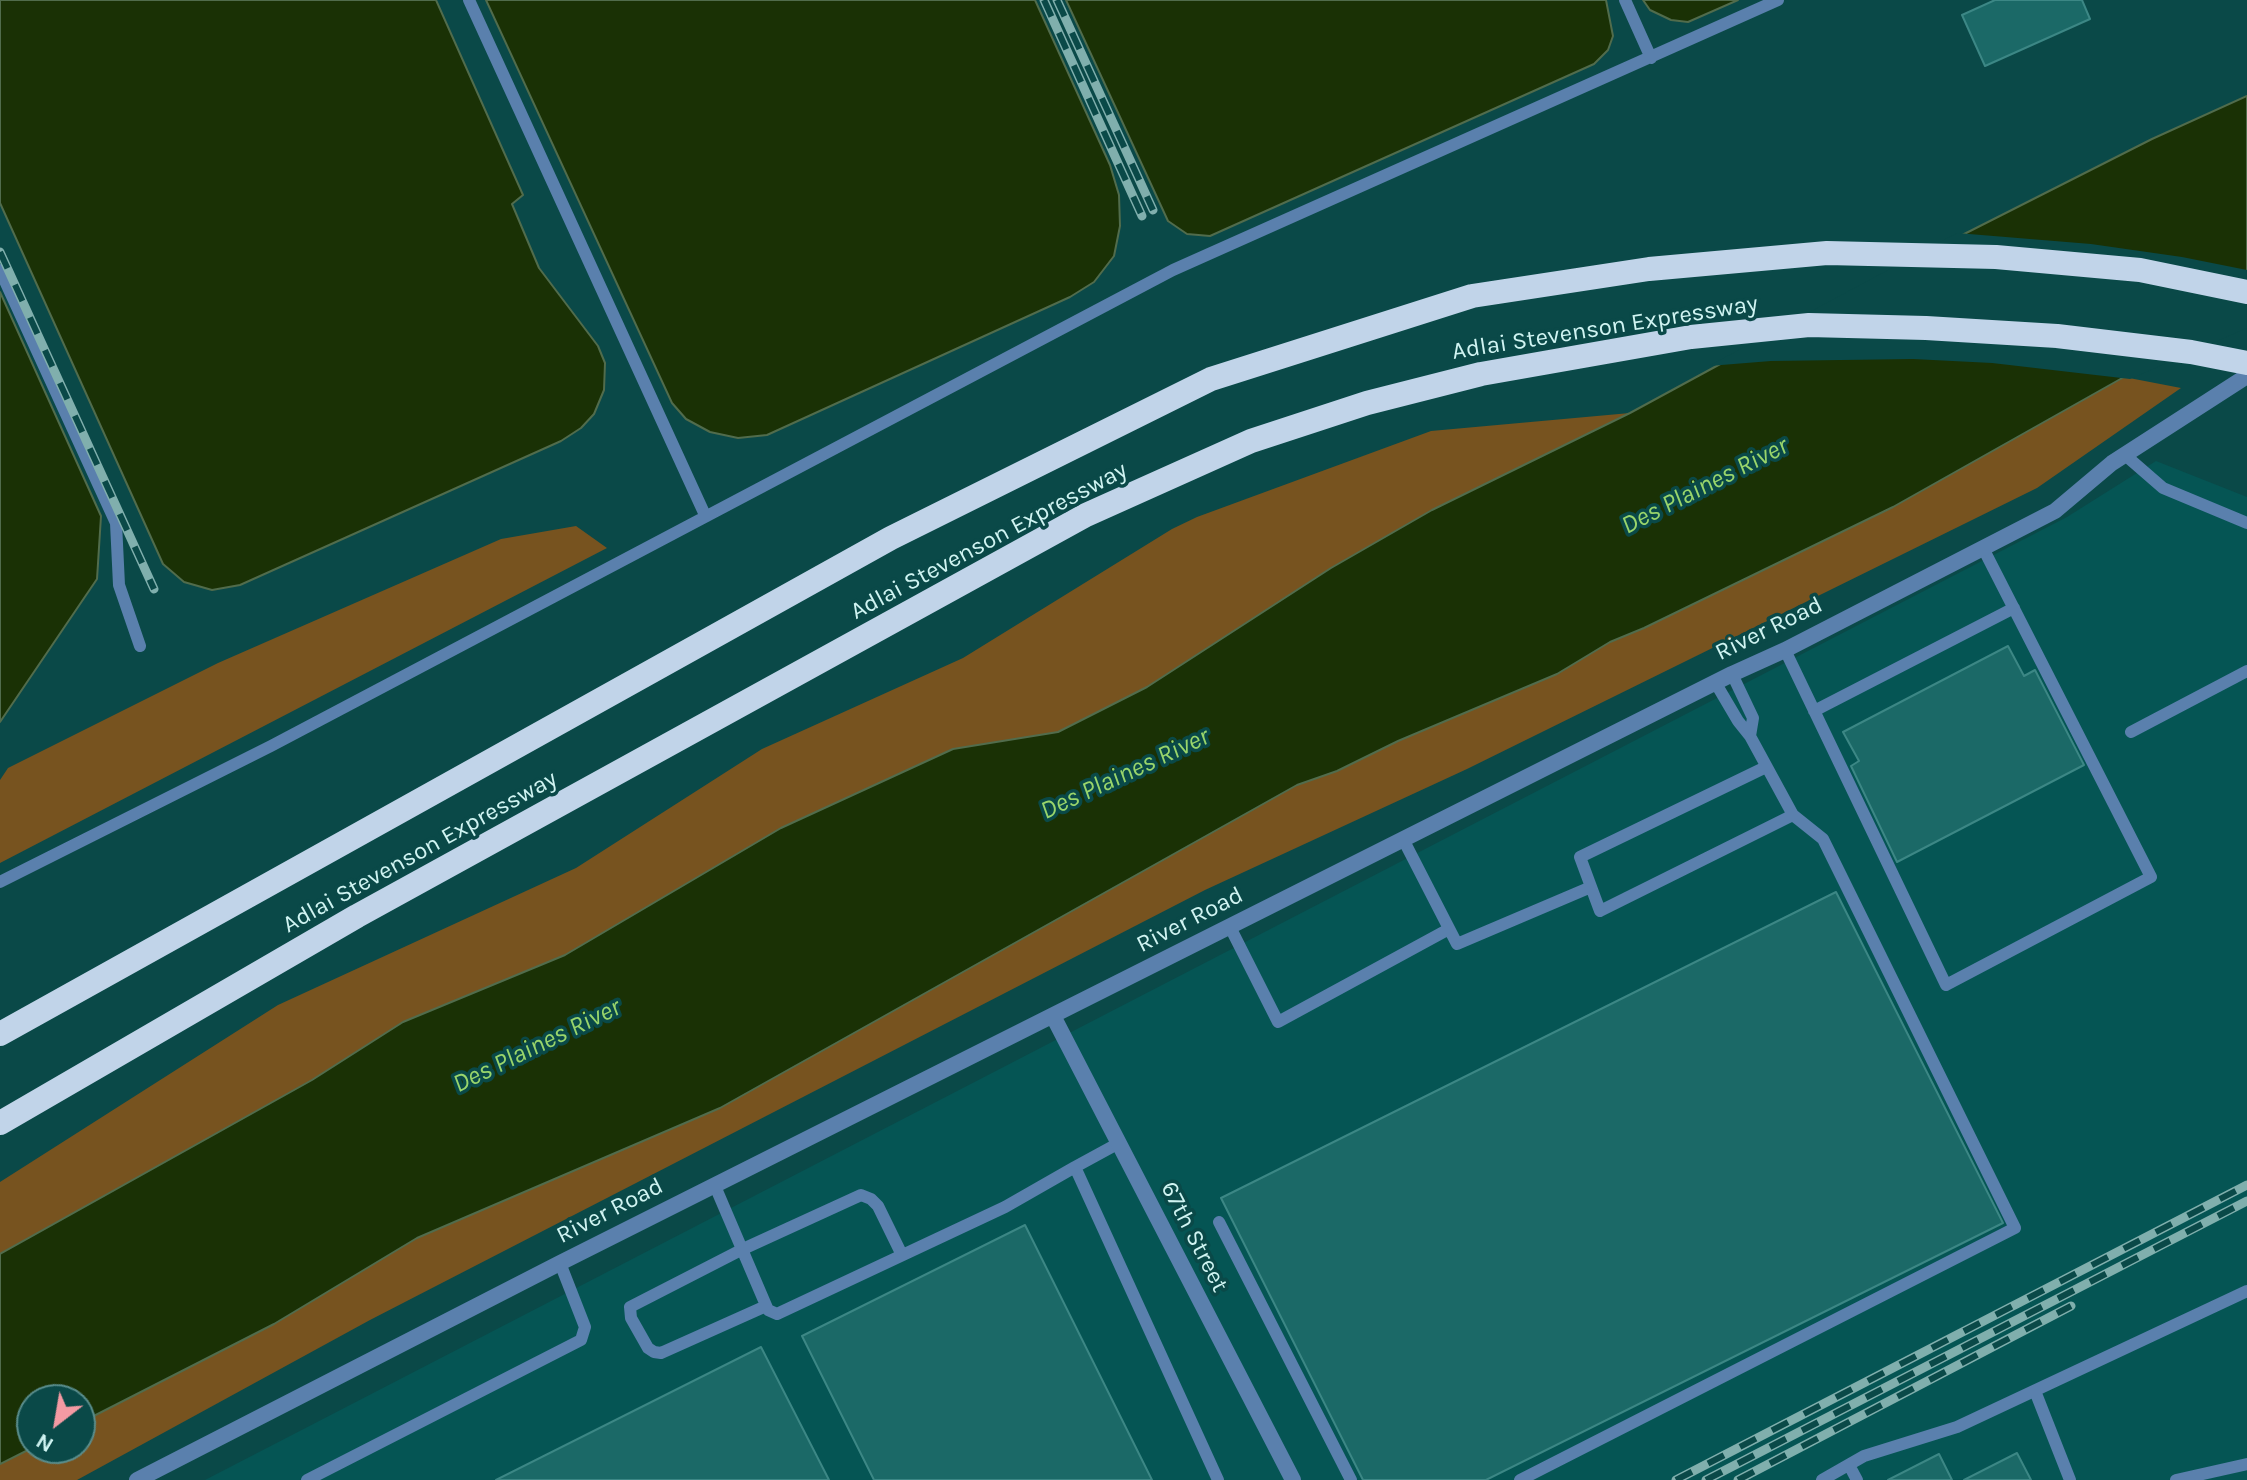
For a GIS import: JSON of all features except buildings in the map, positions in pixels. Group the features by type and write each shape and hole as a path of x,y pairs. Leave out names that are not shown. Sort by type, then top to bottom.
{"highway":[{"name":"Adlai Stevenson Expressway","path":"0,1034 891,538 1211,379 1472,296 1649,269 1827,253 1996,257 2140,270 2247,292"},
{"name":"Adlai Stevenson Expressway","path":"0,1123 357,916 1086,515 1251,441 1367,403 1481,374 1691,337 1809,325 2057,336 2191,352 2247,363"}],"street":[{"name":"River Road","path":"137,1480 560,1263 1715,682 1785,650 2055,511 2125,455 2247,376"},
{"name":"67th Street","path":"1053,1016 1293,1480"}],"lane":[{"path":"469,0 705,515"},
{"path":"1625,0 1651,58"},
{"path":"0,882 271,746 1173,270 1778,0"},
{"path":"0,270 116,523 119,585 140,646"},
{"path":"2125,455 2163,488 2247,523"},
{"path":"1785,650 1946,985 2151,877 1983,548"},
{"path":"1814,711 2014,608"},
{"path":"2131,732 2247,671"},
{"path":"1732,674 1753,718 1750,736"},
{"path":"1520,1480 2015,1228 1823,839 1793,815 1750,736 1715,682"},
{"path":"1766,767 1580,857 1600,911 1793,815"},
{"path":"1403,839 1457,944 1591,887"},
{"path":"1230,927 1278,1022 1449,929"},
{"path":"715,1186 766,1306 777,1314 1005,1207 1119,1143"},
{"path":"1075,1167 1218,1480"},
{"path":"766,1306 661,1353 648,1348 631,1318 630,1307 743,1249 861,1195 878,1206 902,1255"},
{"path":"1219,1222 1351,1480"},
{"path":"307,1480 581,1340 585,1327 560,1263"},
{"path":"1822,1480 1864,1456 1957,1427 2247,1291"},
{"path":"2035,1391 2070,1480"},
{"path":"2176,1480 2247,1464"},
{"path":"1849,1465 1857,1480"}],"shaded area":[{"path":"2124,377 2181,388 2037,488 1467,769 1205,890 370,1320 77,1480 0,1480 0,1464 16,1456 16,1464 96,1464 96,1415 274,1324 416,1238 720,1108 1297,785 1337,771 1398,741 1557,674 1610,642 1893,507"},
{"path":"1630,413 1432,510 1331,568 1147,687 1058,732 953,749 781,828 565,955 403,1022 312,1080 0,1254 0,1182 278,1005 576,868 762,749 963,658 1172,529 1431,431"},
{"path":"2156,461 2247,497 2247,1480 205,1480 2067,517"},
{"path":"576,526 607,548 0,863 0,780 8,768 218,663 501,539"}],"water":[{"path":"0,0 436,0 523,195 512,204 539,268 598,346 605,363 604,390 594,414 581,428 561,441 240,585 212,590 184,582 163,564 0,203"},
{"path":"486,0 1035,0 1110,165 1119,195 1120,226 1114,256 1094,282 1070,297 767,435 738,438 710,432 686,419 672,403"},
{"path":"1066,0 1606,0 1613,36 1608,50 1594,64 1210,236 1187,234 1168,221"},
{"path":"1643,0 1738,0 1688,22 1671,20 1650,10"},
{"name":"Des Plaines River","path":"2247,96 2247,324 2124,377 1893,507 1610,642 1557,674 1398,741 1337,771 1297,785 720,1108 417,1238 274,1324 96,1415 96,1384 16,1384 16,1456 0,1464 0,1254 312,1080 403,1022 565,955 781,828 953,749 1058,732 1147,687 1331,568 1432,510 1630,413 1899,267 2152,139"},
{"path":"0,292 101,516 97,579 0,722"}],"pier":[{"path":"1957,233 2091,244 2247,270 2247,328 2130,379 1992,363 1913,359 1771,361 1709,366"}],"railway":[{"path":"1044,0 1142,216"},
{"path":"1057,0 1153,210"},
{"path":"0,252 154,589"},
{"path":"1676,1480 2247,1185"},
{"path":"1706,1480 2247,1201"},
{"path":"1738,1480 2071,1306"}]}
